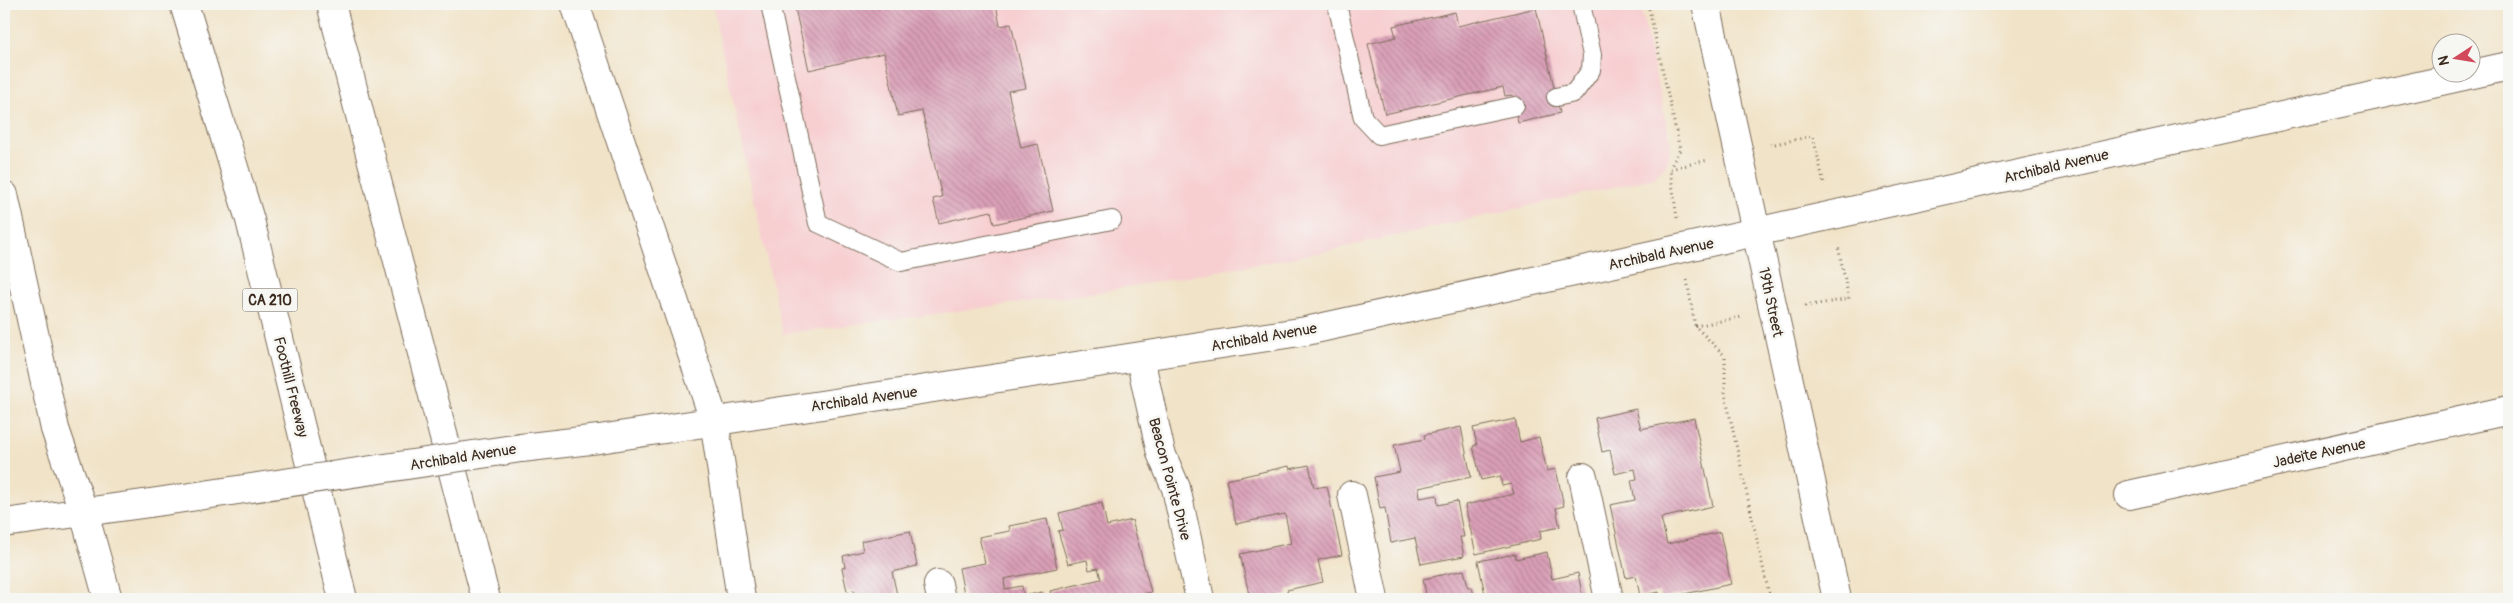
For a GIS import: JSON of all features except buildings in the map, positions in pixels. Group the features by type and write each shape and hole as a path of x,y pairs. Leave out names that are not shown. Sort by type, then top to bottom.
{"main road":[{"name":"Foothill Freeway","path":"184,4 250,220 343,599"},
{"path":"331,4 486,599"},
{"path":"575,4 714,420 741,599"},
{"name":"19th Street","path":"1706,4 1836,599"},
{"name":"Archibald Avenue","path":"4,523 150,504 511,450 599,439 714,420 1140,358 1306,331 2509,66"},
{"path":"4,195 55,429 84,512 108,599"},
{"name":"Beacon Pointe Drive","path":"1140,358 1161,453 1176,488 1200,599"},
{"name":"Jadeite Avenue","path":"2129,495 2509,410"},
{"path":"1583,477 1609,599"},
{"path":"1352,495 1374,599"}],"lane":[{"path":"770,4 818,223 901,262 1112,220"},
{"path":"1337,4 1363,118 1380,135 1514,106"},
{"path":"1556,97 1574,93 1591,70 1592,55 1581,4"}],"path":[{"path":"1648,4 1680,149 1670,169"},
{"path":"1695,326 1725,356 1725,394 1770,599"}],"shaded area":[{"path":"712,4 1640,4 1671,145 1666,165 1654,178 1319,253 1094,293 783,334"}]}
